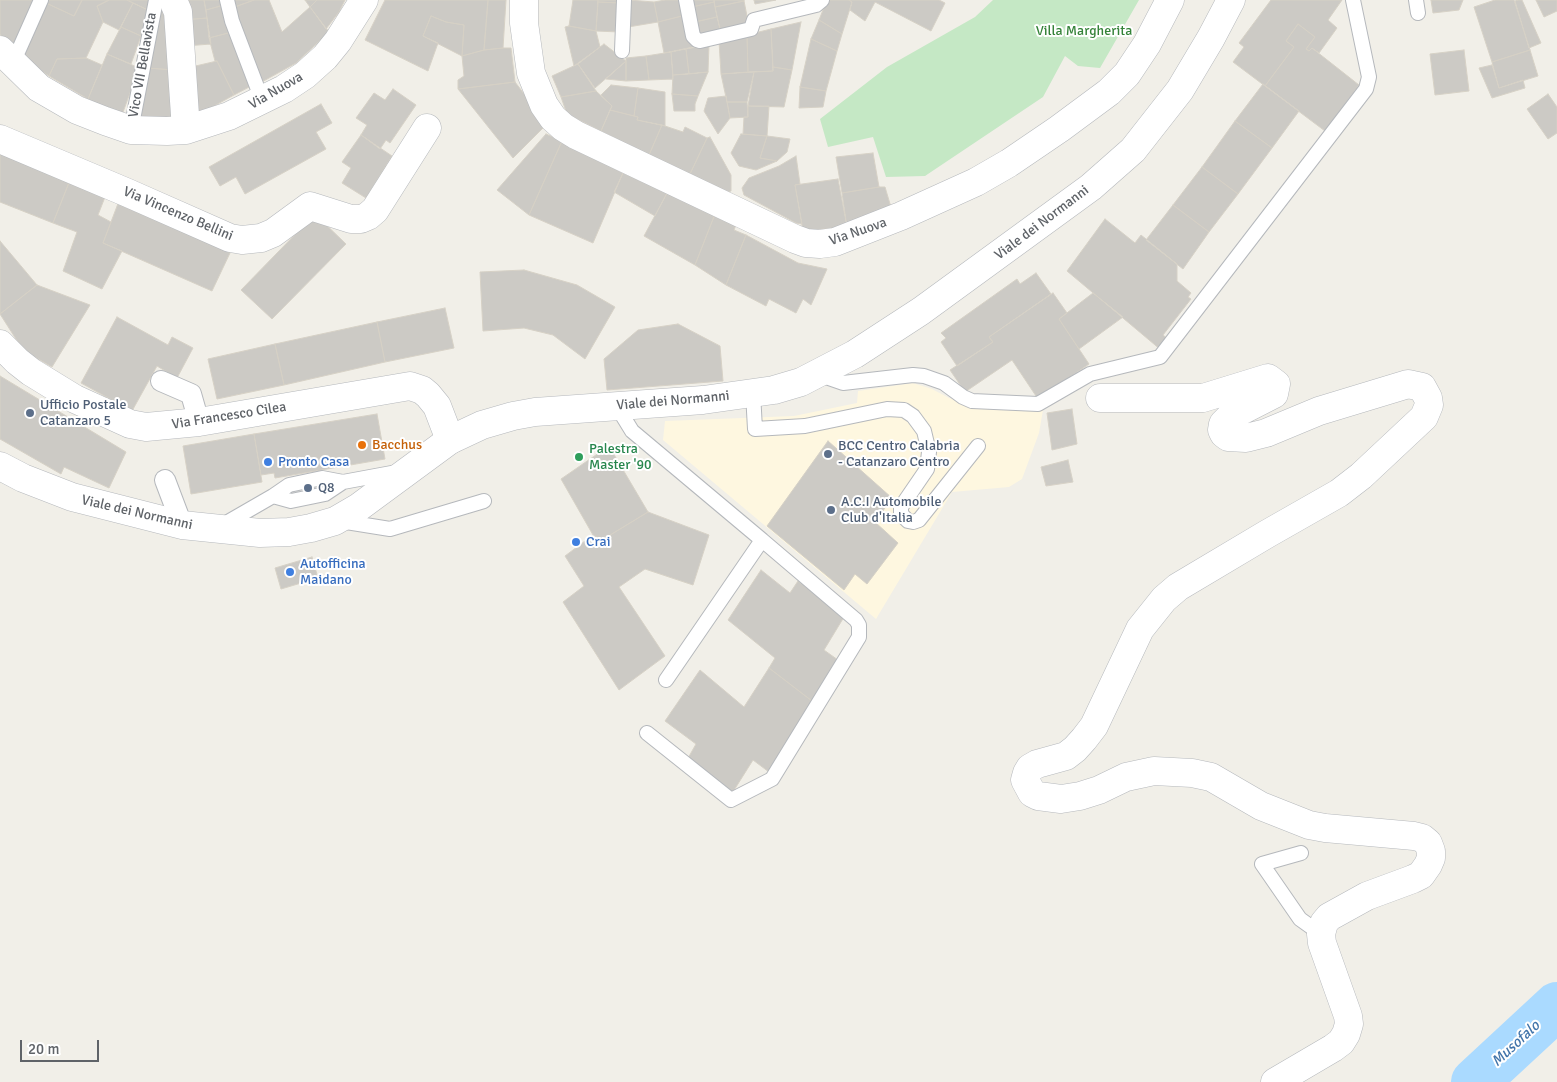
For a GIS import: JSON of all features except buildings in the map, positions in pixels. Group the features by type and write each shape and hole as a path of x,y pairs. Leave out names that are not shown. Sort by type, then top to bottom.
{"street":[{"path":"173,0 178,12 186,130"},
{"name":"Via Nuova","path":"6,56 39,88 58,100 105,122 132,130 186,130 229,116 262,100 305,75 325,58 364,0"},
{"name":"Via Nuova","path":"524,0 524,23 531,73 544,105 553,118 563,127 594,144 795,239 806,243 820,244 835,242 902,216 976,182 1059,129 1109,92 1126,74 1147,44 1170,0"},
{"name":"Viale dei Normanni","path":"0,466 23,478 72,498 182,525 260,532 289,532 311,528 335,520 360,507 407,470 450,440 482,425 535,412 704,400 774,390 801,382 855,354 921,311 1083,193 1132,150 1180,90 1231,0"},
{"name":"Via Vincenzo Bellini","path":"0,139 230,238 247,240 261,238 273,233 310,206 352,219 361,219 368,216 375,210 427,128"},
{"name":"Via Francesco Cilea","path":"0,344 16,361 31,372 75,399 130,424 146,427 199,422 410,386 422,390 437,406 450,440"},
{"path":"1100,398 1203,398 1268,378 1276,384 1274,394 1231,416 1223,424 1224,434 1228,437 1246,438 1266,433 1319,411 1408,384 1422,387 1428,398 1429,405 1424,417 1361,476 1339,493 1250,543 1178,587 1164,599 1140,629 1094,726 1075,749 1066,756 1037,764 1030,768 1025,780 1032,793 1038,796 1061,799 1099,790 1126,777 1140,774 1154,772 1192,773 1211,777 1261,806 1309,825 1414,836 1422,838 1428,843 1431,851 1430,858 1428,865 1421,875 1413,880 1367,896 1329,917 1320,934 1348,1016 1349,1024 1346,1034 1341,1042 1275,1082"},
{"path":"161,380 191,394 199,422"},
{"path":"165,480 182,525"}],"lane":[{"path":"6,56 41,0"},
{"name":"Vico VII Bellavista","path":"132,130 156,0"},
{"path":"227,0 232,21 262,100"},
{"path":"622,51 624,0"},
{"path":"686,0 693,36 700,41 751,29 754,20 819,2"},
{"path":"816,374 843,383 913,375 924,376 944,383 963,397 972,401 1038,404 1090,374 1160,357 1366,89 1369,77 1353,0"},
{"path":"753,393 755,429 805,426 887,409 904,410 913,416 924,431 929,452 927,469 901,507 901,514 908,522 919,520 978,446"},
{"path":"616,405 632,431 856,620 860,630 858,637 772,779 731,800 647,733"},
{"path":"216,528 273,496 292,501 324,494 344,482 407,470"},
{"path":"335,520 390,529 484,501"},
{"path":"666,680 762,540"},
{"path":"1301,852 1262,864 1300,919 1320,934"}],"shaded area":[{"path":"913,383 975,407 1018,411 1043,410 1039,433 1022,479 1009,487 952,492 876,619 663,440 665,421 794,416 857,403 858,391"}],"green space":[{"name":"Villa Margherita","path":"993,0 1139,0 1100,68 1078,66 1065,56 1043,97 925,176 886,177 873,137 828,147 820,119 887,67 975,17"}],"waterway":[{"name":"Musofalo","path":"1475,1082 1557,1006"}],"place":[{"name":"Ufficio Postale Catanzaro 5","path":"30,413"},
{"name":"Bacchus","path":"362,445"},
{"name":"BCC Centro Calabria - Catanzaro Centro","path":"828,454"},
{"name":"Palestra Master '90","path":"579,457"},
{"name":"Pronto Casa","path":"268,462"},
{"name":"Q8","path":"308,488"},
{"name":"A.C.I Automobile Club d'Italia","path":"831,510"},
{"name":"Crai","path":"576,542"},
{"name":"Autofficina Maidano","path":"290,572"}]}
